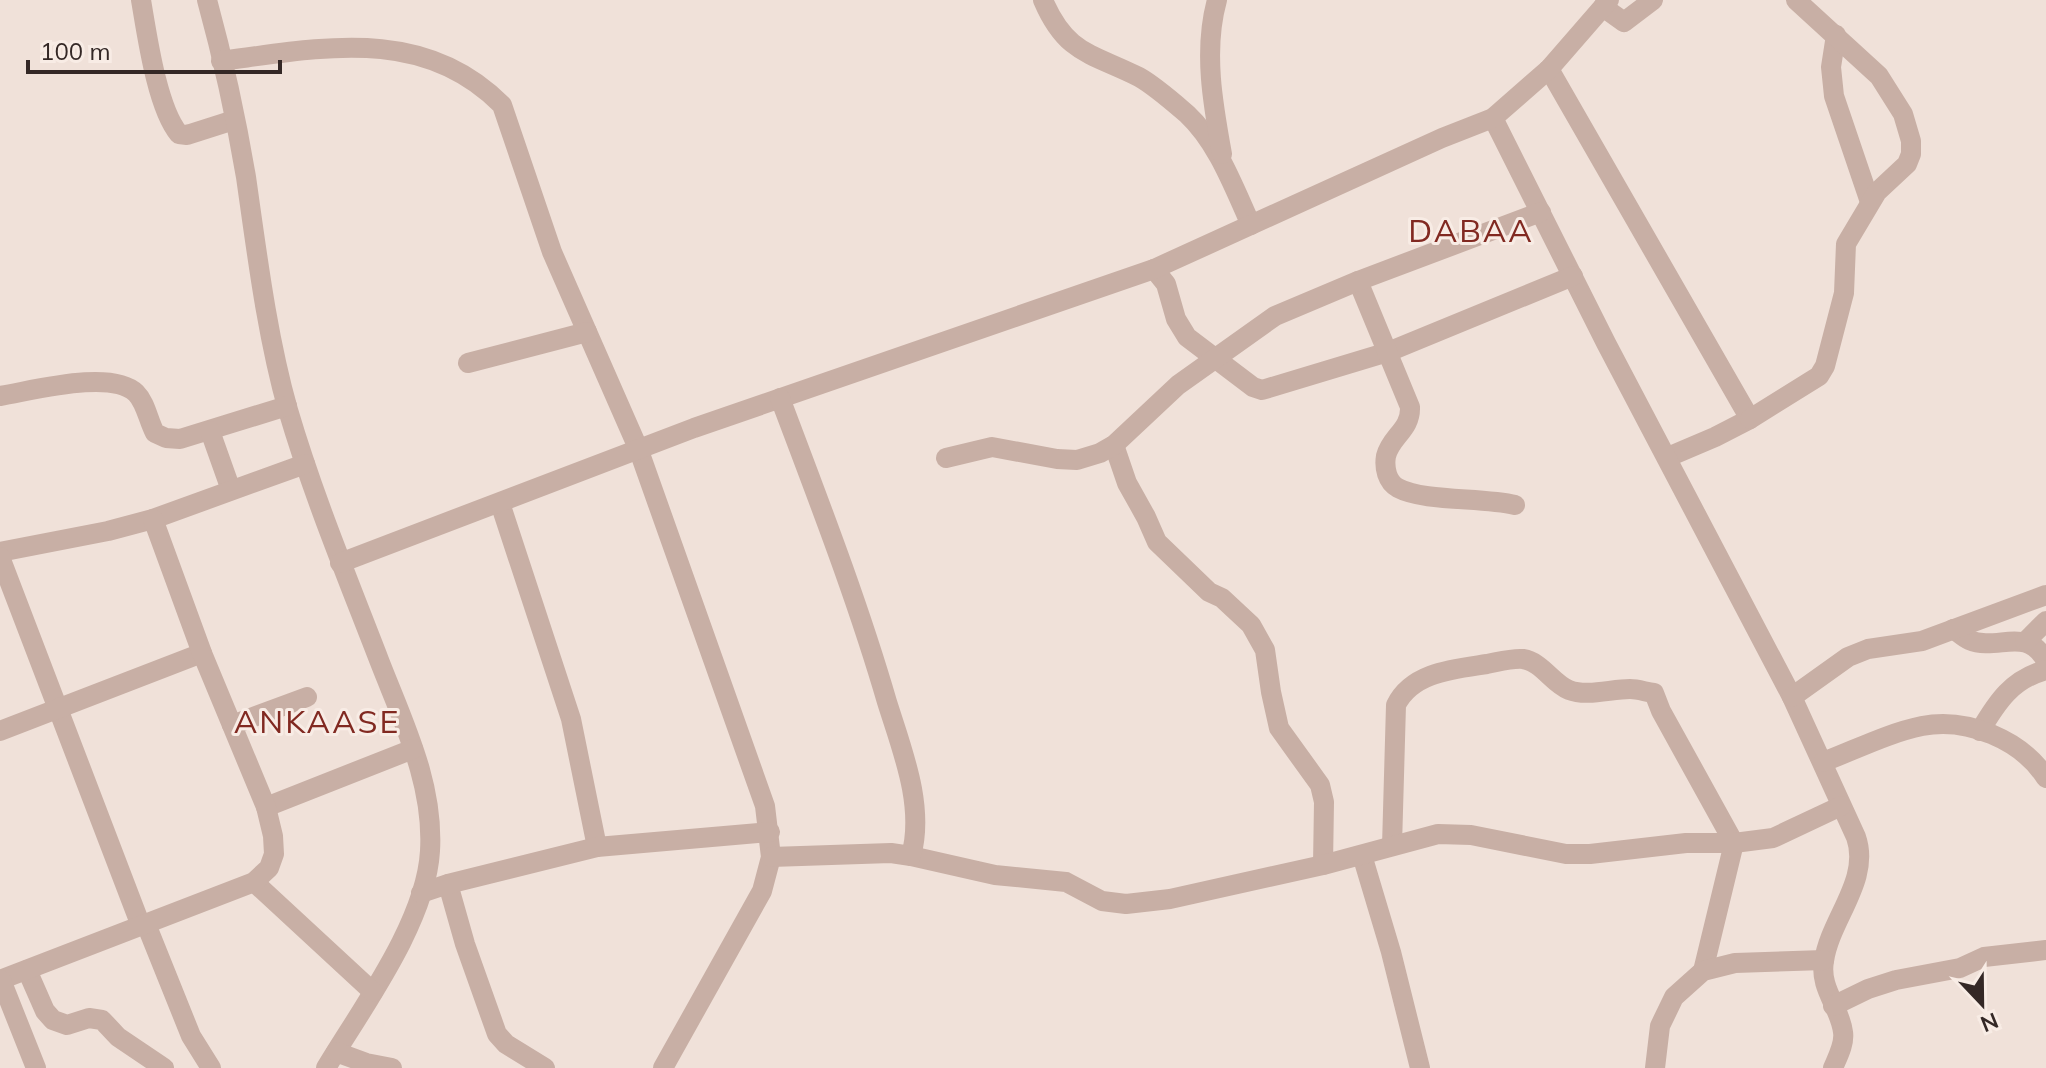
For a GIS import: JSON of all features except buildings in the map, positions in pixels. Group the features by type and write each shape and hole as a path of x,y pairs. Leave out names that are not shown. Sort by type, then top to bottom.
{"street":[{"path":"141,0 163,100 179,134 187,135 234,120"},
{"path":"207,0 245,175 255,250 287,406 340,563 413,749 430,810 430,852 421,893 388,967 331,1060 392,1068"},
{"path":"1043,0 1061,35 1080,51 1142,79 1189,116 1224,166 1251,225"},
{"path":"1217,0 1210,59 1214,113 1224,166"},
{"path":"340,563 638,448 1154,269 1442,138 1493,118 1549,69 1606,3 1624,22 1653,0"},
{"path":"1668,457 1750,419 1819,376 1825,366 1844,293 1846,244 1877,192 1907,164 1911,154 1911,141 1903,114 1879,76 1796,0"},
{"path":"1836,35 1831,67 1834,96 1870,202"},
{"path":"221,61 300,51 378,47 410,52 447,67 489,92 502,105 552,252 638,448 765,806 770,832 771,857 762,891 663,1068"},
{"path":"1549,69 1750,419"},
{"path":"1493,118 1792,697 1856,837 1860,849 1858,873 1828,942 1822,977 1844,1033 1833,1068"},
{"path":"946,458 992,447 1057,459 1077,460 1100,453 1114,445 1178,385 1275,316 1541,212"},
{"path":"1154,269 1166,284 1176,319 1187,337 1253,387 1262,390 1388,352 1573,276"},
{"path":"1358,281 1410,407 1411,418 1391,443 1386,457 1386,475 1395,487 1413,494 1515,505"},
{"path":"468,363 587,332"},
{"path":"0,396 109,381 138,395 155,433 180,439 287,406"},
{"path":"780,398 866,630 909,776 916,839 911,856"},
{"path":"210,431 231,490"},
{"path":"1114,445 1127,483 1157,542 1209,592 1222,598 1251,625 1265,650 1279,728 1320,785 1324,802 1323,865"},
{"path":"211,1068 191,1036 143,925 56,710 0,555 153,519 305,464"},
{"path":"500,503 571,719 597,847"},
{"path":"36,1068 0,980 254,882 269,868 274,854 266,807 202,653 153,519"},
{"path":"1792,697 1848,657 1868,649 1922,641 2046,595"},
{"path":"2025,642 2046,621"},
{"path":"1953,629 1979,642 2025,642 2035,645 2046,661"},
{"path":"0,731 202,653"},
{"path":"1392,846 1396,705 1410,686 1429,676 1458,669 1524,659 1570,690 1632,689 1654,693 1734,843 1703,971"},
{"path":"1980,731 1998,700 2012,685 2030,674 2046,670"},
{"path":"232,725 307,697"},
{"path":"1823,762 1902,731 1926,725 1980,731 2011,742 2035,761 2046,778"},
{"path":"266,807 413,749"},
{"path":"771,857 891,853 995,875 1066,882 1102,901 1126,904 1170,899 1323,865 1438,834 1471,835 1566,854 1590,854 1686,843 1734,843 1773,838 1841,806"},
{"path":"421,893 597,847 770,832"},
{"path":"1362,855 1391,952 1420,1068"},
{"path":"254,882 373,992"},
{"path":"448,884 465,944 497,1034 506,1044 545,1068"},
{"path":"1833,1006 1896,980 1960,968 1984,957 2046,950"},
{"path":"1655,1068 1660,1026 1674,997 1703,971 1735,963 1824,960"},
{"path":"27,970 45,1011 59,1025 89,1018 102,1020 118,1037 164,1068"}],"district":[{"name":"DABAA","path":"1471,230"},
{"name":"ANKAASE","path":"317,721"}]}
